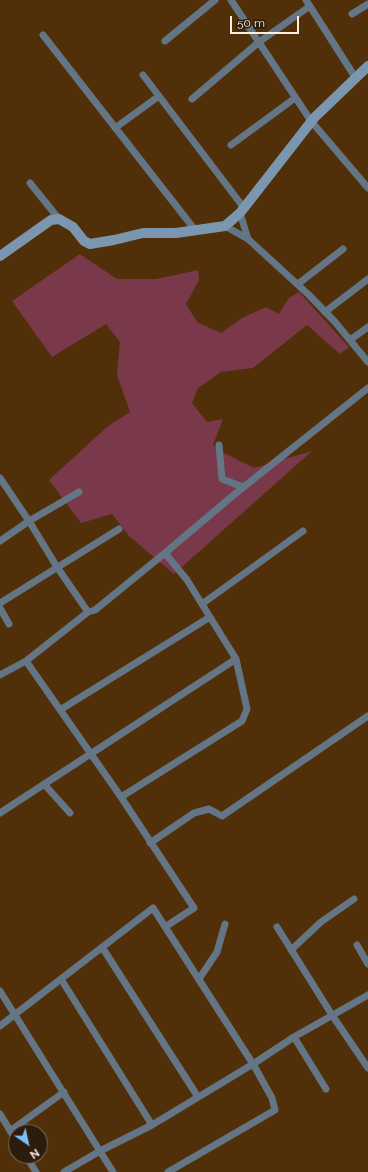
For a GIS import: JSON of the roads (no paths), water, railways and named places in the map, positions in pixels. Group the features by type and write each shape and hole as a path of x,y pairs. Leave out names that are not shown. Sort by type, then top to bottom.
{"main road":[{"path":"0,256 51,220 59,219 73,227 84,241 90,244 143,233 176,233 225,226 242,210 311,121 368,66"}],"street":[{"path":"165,41 215,0"},
{"path":"231,0 311,121 368,188"},
{"path":"192,99 308,3 355,77"},
{"path":"352,14 368,4"},
{"path":"42,35 195,230"},
{"path":"143,75 242,210 248,239"},
{"path":"115,128 159,96"},
{"path":"231,145 295,98"},
{"path":"30,183 59,219"},
{"path":"225,226 248,239 298,284 325,312 368,362"},
{"path":"298,284 343,249"},
{"path":"325,312 368,279"},
{"path":"350,340 368,327"},
{"path":"1,673 26,661 88,612 96,610 243,487 368,388"},
{"path":"219,445 222,479 243,487"},
{"path":"1,482 29,521 57,567 88,612"},
{"path":"0,541 29,521 79,492"},
{"path":"0,604 119,529"},
{"path":"202,604 303,531"},
{"path":"121,797 242,721 247,709 236,659 187,580 165,553"},
{"path":"0,608 9,624"},
{"path":"60,710 210,617"},
{"path":"0,813 236,659"},
{"path":"26,661 121,797 194,908 165,927"},
{"path":"150,843 194,813 209,809 222,816 368,716"},
{"path":"44,784 70,813"},
{"path":"291,950 321,922 354,899"},
{"path":"0,1026 153,908 254,1064 272,1098 275,1110 168,1172"},
{"path":"199,979 217,952 225,924"},
{"path":"277,927 332,1015 368,1068"},
{"path":"357,945 368,964"},
{"path":"102,948 198,1098"},
{"path":"61,979 152,1124"},
{"path":"0,991 113,1172"},
{"path":"64,1172 100,1150 152,1124 198,1098 254,1064 294,1037 368,995"},
{"path":"294,1037 326,1089"},
{"path":"20,1124 64,1092"},
{"path":"0,1114 8,1128"}]}
